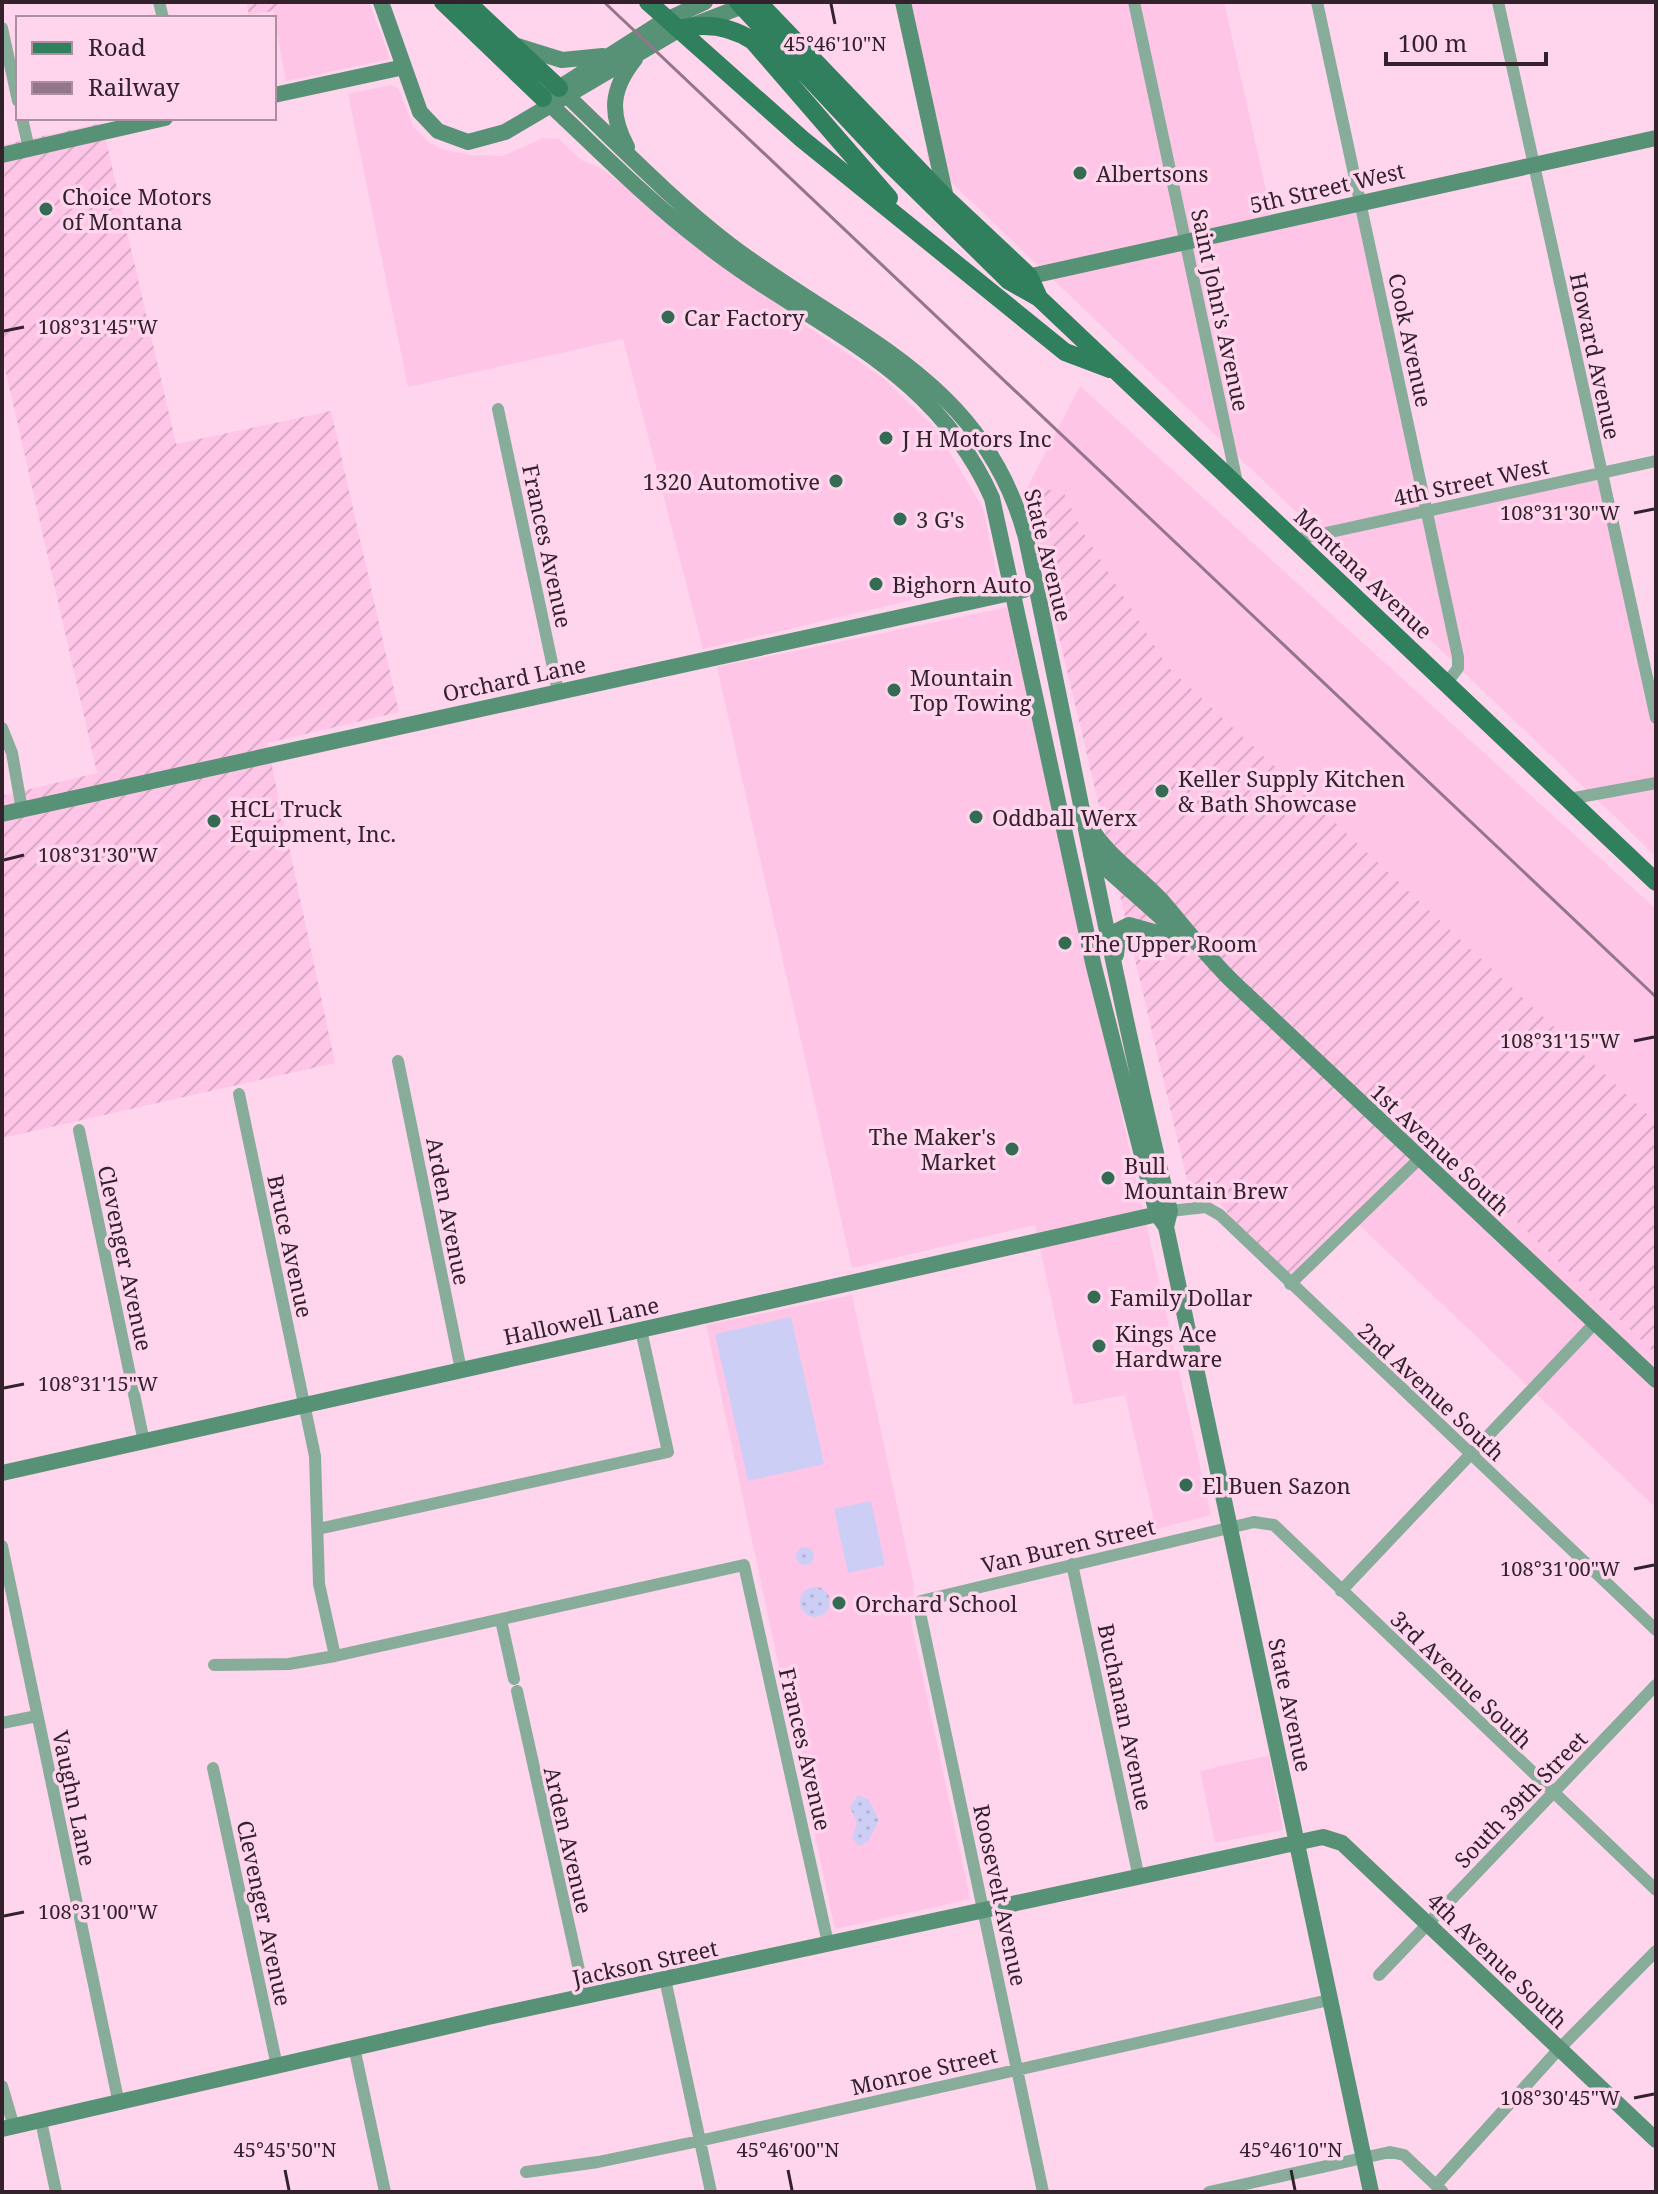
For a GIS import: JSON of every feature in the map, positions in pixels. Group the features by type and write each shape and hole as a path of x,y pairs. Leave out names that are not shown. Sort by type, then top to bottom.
{"main road":[{"path":"443,2 556,97"},
{"path":"467,2 509,42 556,97"},
{"name":"Montana Avenue","path":"738,2 792,48 1029,276 1039,298"},
{"name":"Montana Avenue","path":"756,2 888,162 1009,281 1039,298 1656,882"},
{"path":"652,6 802,139 1065,352 1123,377"},
{"path":"683,28 701,25 728,29 753,41 920,233"}],"street":[{"path":"381,2 424,118 456,140 485,140 531,115 616,52 670,17 705,2"},
{"path":"556,97 683,28 756,2"},
{"path":"903,2 946,198"},
{"name":"Saint John's Avenue","path":"1134,2 1238,487"},
{"name":"Cook Avenue","path":"1317,2 1458,657 1458,668 1446,684"},
{"name":"Howard Avenue","path":"1498,2 1656,718"},
{"path":"2,28 16,92"},
{"path":"509,42 537,55 572,61 616,52"},
{"path":"637,162 617,128 613,101 622,75 643,50"},
{"path":"276,95 404,67"},
{"name":"State Avenue","path":"556,97 637,162 732,246 901,360 957,407 989,450 1007,481 1020,516 1084,813 1115,985 1371,2192"},
{"name":"State Avenue","path":"556,97 702,243 896,373 937,409 971,454 992,498 1015,592 1094,967 1165,1217"},
{"path":"22,120 29,149"},
{"path":"2,155 156,120"},
{"name":"5th Street West","path":"1009,281 1656,138"},
{"name":"Frances Avenue","path":"498,409 558,691"},
{"name":"4th Street West","path":"1294,540 1656,461"},
{"name":"Orchard Lane","path":"2,814 1036,588"},
{"name":"1st Avenue South","path":"1038,701 1073,832 1092,857 1158,917 1198,948 1656,1380"},
{"path":"2,728 12,753 22,810"},
{"path":"1569,799 1656,783"},
{"name":"1st Avenue South","path":"1084,813 1108,851 1161,901 1198,948"},
{"path":"1115,985 1117,938 1123,927 1143,926 1198,948"},
{"name":"Arden Avenue","path":"398,1061 461,1370"},
{"name":"Bruce Avenue","path":"239,1094 315,1456 319,1584 335,1656"},
{"name":"Clevenger Avenue","path":"79,1130 144,1442"},
{"path":"1290,1284 1419,1159"},
{"name":"2nd Avenue South","path":"1165,1217 1206,1207 1220,1215 1656,1630"},
{"name":"Hallowell Lane","path":"2,1473 1165,1217"},
{"path":"1341,1591 1594,1324"},
{"path":"318,1529 668,1452 641,1330"},
{"name":"3rd Avenue South","path":"1231,1527 1254,1522 1274,1525 1656,1890"},
{"name":"Van Buren Street","path":"919,1608 927,1598 1231,1527"},
{"name":"Vaughn Lane","path":"2,1546 119,2104"},
{"name":"Buchanan Avenue","path":"1072,1564 1139,1878"},
{"name":"Frances Avenue","path":"501,1620 744,1565 828,1943"},
{"name":"Roosevelt Avenue","path":"919,1608 1043,2192"},
{"path":"214,1665 289,1664 501,1620"},
{"name":"Arden Avenue","path":"501,1620 585,1997"},
{"name":"South 39th Street","path":"1379,1975 1656,1685"},
{"path":"2,1723 37,1716"},
{"name":"Clevenger Avenue","path":"213,1768 277,2066"},
{"name":"4th Avenue South","path":"1299,1841 1323,1837 1337,1839 1656,2140"},
{"name":"Jackson Street","path":"8,2128 354,2047 1299,1841"},
{"path":"1209,2192 1390,2152 1404,2155 1440,2188 1559,2049 1656,1951"},
{"path":"665,1979 711,2192"},
{"name":"Monroe Street","path":"526,2172 598,2162 699,2141 1329,2000"},
{"path":"354,2047 385,2192"},
{"path":"2,2086 8,2128"},
{"path":"41,2121 56,2192"}],"shaded area":[{"path":"246,2 281,2 273,11 249,15"},
{"path":"281,2 369,2 390,59 286,81 273,11"},
{"path":"902,2 1224,2 1273,222 1361,201 1427,511 1601,473 1656,718 1656,856 928,160"},
{"path":"391,85 398,88 413,126 428,142 445,150 470,155 503,156 543,138 559,139 581,160 601,168 792,316 883,378 935,428 983,508 998,580 703,649 623,339 408,387 348,94"},
{"path":"102,123 176,444 331,411 399,712 267,743 335,1063 2,1138 2,796 97,773 2,355 2,145"},
{"path":"1080,386 1656,909 1656,1122 1168,667 1083,532 1062,490 1025,492"},
{"path":"1062,489 1083,532 1168,667 1656,1122 1656,1354 1435,1144 1290,1284 1213,1196 1191,1197 1025,492"},
{"path":"1009,607 1211,1515 1156,1529 1125,1395 1074,1405 1035,1225 852,1268 717,667"},
{"path":"1434,1143 1656,1353 1656,1508 1356,1222"},
{"name":"Orchard School","path":"852,1295 914,1585 911,1622 970,1899 835,1929 706,1325"},
{"path":"791,1317 824,1464 748,1481 715,1334"},
{"path":"871,1501 885,1565 848,1573 834,1509"},
{"path":"805,1547 814,1556 805,1565 796,1556"},
{"path":"815,1587 826,1591 830,1602 826,1613 815,1617 804,1613 800,1602 804,1591"},
{"path":"1269,1755 1283,1830 1215,1843 1200,1771"},
{"path":"858,1795 869,1800 879,1820 868,1841 859,1846 852,1838 857,1822 850,1807"}],"railway":[{"path":"604,2 1656,997"}],"place":[{"name":"Albertsons","path":"1080,173"},
{"name":"Choice Motors of Montana","path":"46,209"},
{"name":"Car Factory","path":"668,317"},
{"name":"J H Motors Inc","path":"886,438"},
{"name":"1320 Automotive","path":"836,481"},
{"name":"3 G's","path":"900,519"},
{"name":"Bighorn Auto","path":"876,584"},
{"name":"Mountain Top Towing","path":"894,690"},
{"name":"Keller Supply Kitchen & Bath Showcase","path":"1162,791"},
{"name":"Oddball Werx","path":"976,817"},
{"name":"HCL Truck Equipment, Inc.","path":"214,821"},
{"name":"The Upper Room","path":"1065,943"},
{"name":"The Maker's Market","path":"1012,1149"},
{"name":"Bull Mountain Brew","path":"1108,1178"},
{"name":"Family Dollar","path":"1094,1297"},
{"name":"Kings Ace Hardware","path":"1099,1346"},
{"name":"El Buen Sazon","path":"1186,1485"},
{"name":"Orchard School","path":"839,1603"}]}
